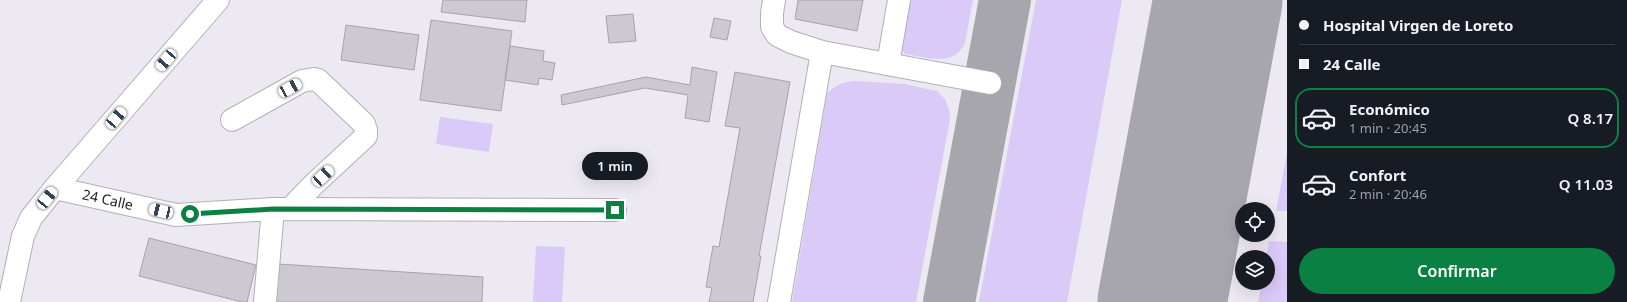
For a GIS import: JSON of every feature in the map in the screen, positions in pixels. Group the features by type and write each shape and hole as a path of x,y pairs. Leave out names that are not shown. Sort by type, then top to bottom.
{"street":[{"path":"9,302 22,236 31,218 55,188 218,0"},
{"path":"774,0 772,27 777,35 791,42 822,52 990,83"},
{"path":"888,64 900,0"},
{"path":"779,302 822,52"},
{"path":"232,120 302,81 314,79 318,80 364,124 366,130 366,136 312,186 282,209 265,302"},
{"name":"24 Calle","path":"55,188 176,215 282,209 615,210"}],"shaded area":[{"path":"907,0 973,0 965,43 960,51 954,56 939,59 905,54 901,50"},
{"path":"1036,0 1122,0 1067,302 979,302"},
{"path":"856,81 904,84 937,91 945,99 949,109 950,119 916,302 792,302 827,94 840,84"},
{"path":"440,117 493,124 489,152 436,144"},
{"path":"1287,153 1287,211 1276,211"},
{"path":"1269,242 1287,242 1287,302 1258,302 1261,290 1275,290 1275,250 1267,250"},
{"path":"536,246 565,247 562,302 533,302"}],"building":[{"path":"443,0 527,0 525,22 441,12"},
{"path":"798,0 863,0 857,31 795,19"},
{"path":"633,14 636,41 609,43 606,16"},
{"path":"714,18 731,21 727,40 710,37"},
{"path":"431,20 512,31 501,111 420,100"},
{"path":"346,25 419,35 414,70 341,60"},
{"path":"510,46 544,51 543,61 555,63 552,80 539,78 538,85 505,80"},
{"path":"692,67 717,72 709,122 685,118 688,95 645,88 562,105 561,95 646,77 690,85"},
{"path":"735,72 790,82 759,256 761,256 753,302 709,302 712,288 706,287 713,246 719,247 740,128 725,126"},
{"path":"149,238 256,265 247,302 139,276"},
{"path":"278,264 483,277 482,302 275,302"}],"taxiway":[{"path":"949,302 1005,0"}],"runway":[{"path":"1162,302 1218,0"}],"route":[{"path":"190,214 273,209 615,210"}]}
